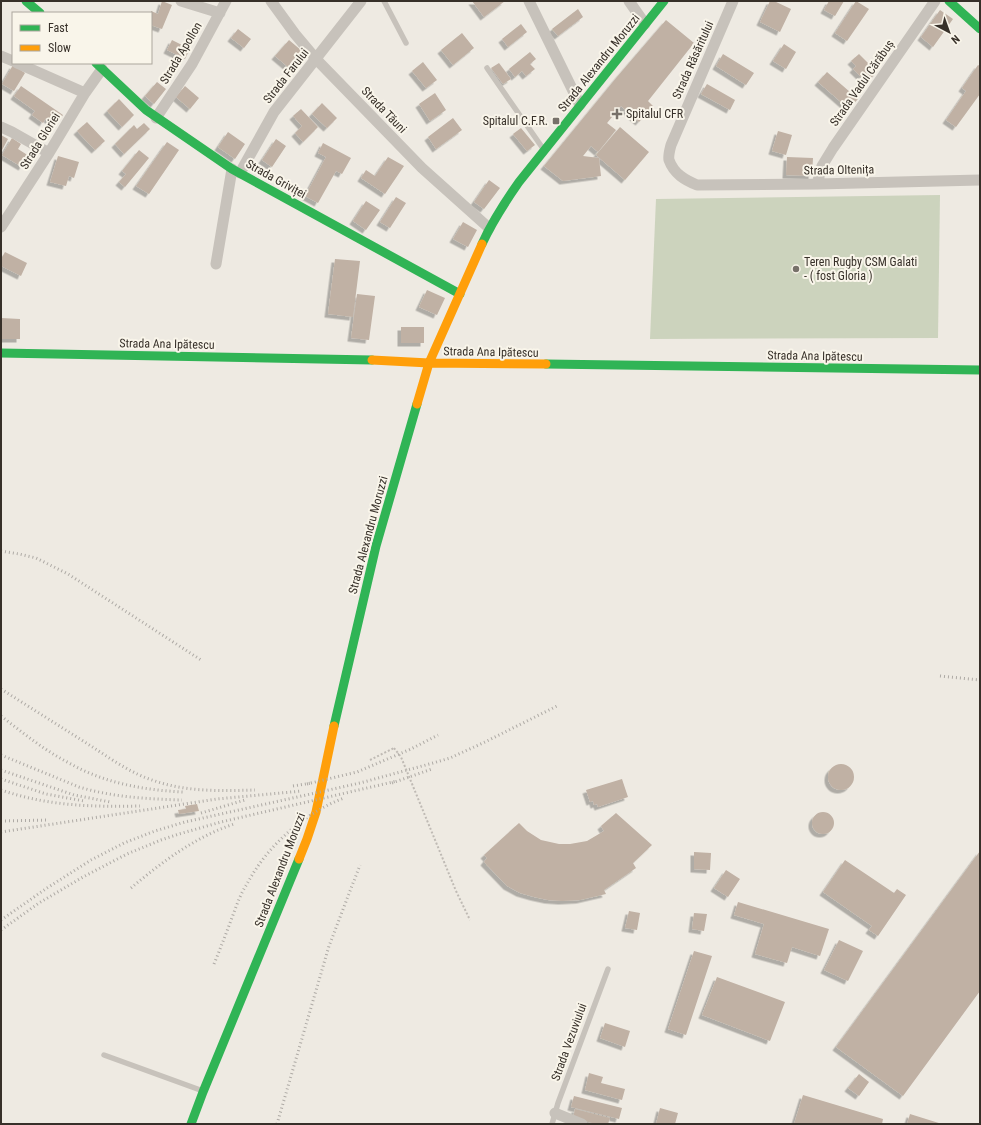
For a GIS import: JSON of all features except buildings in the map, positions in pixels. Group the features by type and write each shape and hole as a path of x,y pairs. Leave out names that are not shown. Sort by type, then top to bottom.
{"street":[{"path":"26,1 39,12"},
{"path":"181,1 220,13"},
{"name":"Strada Apollon","path":"156,118 192,64 226,1"},
{"name":"Strada Tăuni","path":"271,1 295,34 316,59 422,168 489,228"},
{"name":"Strada Farului","path":"216,264 236,171 274,112 361,1"},
{"path":"529,1 580,106"},
{"path":"629,1 645,24"},
{"name":"Strada Alexandru Moruzzi","path":"191,1124 307,839 316,812 331,737 376,546 429,363 489,228 507,199 664,1"},
{"name":"Strada Răsăritului","path":"698,185 686,180 676,173 669,159 671,144 733,1"},
{"name":"Strada Vadul Cărăbuș","path":"817,184 822,166 833,148 935,1"},
{"path":"948,1 980,29"},
{"path":"1,56 12,61"},
{"path":"19,64 85,93"},
{"name":"Strada Griviței","path":"99,66 156,118 236,171 460,294"},
{"name":"Strada Gloriei","path":"1,227 49,153 85,93 99,66"},
{"path":"1,127 49,153"},
{"name":"Strada Oltenița","path":"698,185 980,180"},
{"name":"Strada Ana Ipătescu","path":"1,353 429,363 980,370"},
{"path":"555,1113 582,1124"}],"lane":[{"path":"384,1 406,43"},
{"path":"487,68 544,151"},
{"name":"Strada Vezuviului","path":"552,1124 558,1103 608,968"},
{"path":"104,1055 203,1092"}],"path":[{"path":"370,760 394,748 401,757 456,891 470,920"}],"green space":[{"name":"Teren Rugby CSM Galati - ( fost Gloria )","path":"940,195 938,338 650,339 656,199"}],"railway":[{"path":"1,551 36,558 68,574 201,660"},
{"path":"940,676 980,680"},
{"path":"1,689 114,761 146,778 167,785 192,789 255,790"},
{"path":"1,920 91,860 124,843 155,831 185,822 360,783 450,758 557,706"},
{"path":"1,716 51,753 96,776 139,787 183,792"},
{"path":"307,784 357,772 411,749 438,735"},
{"path":"1,755 79,787 91,790 130,797 182,800"},
{"path":"392,783 432,769"},
{"path":"1,770 74,795 110,802"},
{"path":"1,779 46,794 84,801"},
{"path":"1,930 39,903 83,877 127,854 161,840 221,822 397,781"},
{"path":"293,786 312,783"},
{"path":"1,790 36,799 87,806 140,806"},
{"path":"1,832 217,799 302,791"},
{"path":"214,964 241,895 255,870 265,857 288,832 301,822 329,804 344,798"},
{"path":"201,813 245,800"},
{"path":"1,821 48,820"},
{"path":"131,888 192,843 220,829 234,824"},
{"path":"277,1124 329,946 360,865"}],"traffic: fast":[{"path":"26,1 39,12"},
{"path":"482,244 499,212 519,182 664,1"},
{"path":"949,1 980,29"},
{"path":"97,64 146,110 232,169 460,294"},
{"path":"1,353 372,360"},
{"path":"546,364 980,370"},
{"path":"334,726 376,546 417,404"},
{"path":"191,1124 299,859"}],"traffic: slow":[{"path":"417,404 429,363 482,244"},
{"path":"372,360 429,363 546,364"},
{"path":"299,859 316,812 334,726"}],"place":[{"name":"Spitalul CFR","path":"617,114"},
{"name":"Spitalul C.F.R.","path":"556,121"},
{"name":"Teren Rugby CSM Galati - ( fost Gloria )","path":"796,269"}]}
